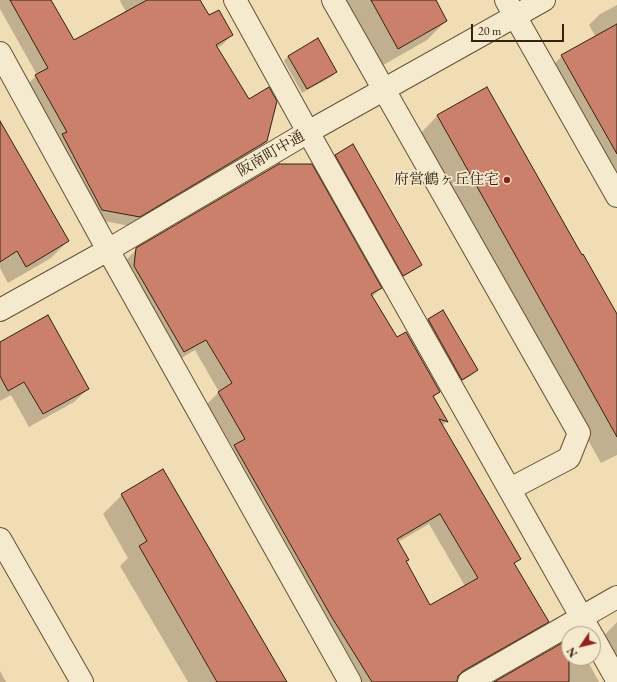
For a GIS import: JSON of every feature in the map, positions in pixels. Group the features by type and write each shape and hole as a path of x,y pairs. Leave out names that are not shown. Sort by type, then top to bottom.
{"street":[{"path":"235,0 587,626 617,597"},
{"path":"333,0 579,433 569,458 510,489"},
{"name":"阪南町中通","path":"0,310 108,250 308,132 383,90 511,8 544,0"},
{"path":"511,8 617,196"},
{"path":"0,53 108,250 350,682"},
{"path":"0,539 82,682"},
{"path":"469,682 561,638"},
{"path":"601,651 617,680"}],"building":[{"path":"10,0 51,0 74,40 147,0 200,0 209,15 219,10 233,35 216,45 249,99 269,87 277,101 267,141 140,217 102,210 62,134 67,132 35,75 48,68"},
{"path":"371,0 436,0 447,21 398,49"},
{"path":"617,24 617,154 561,55"},
{"path":"318,38 337,72 307,89 288,56"},
{"path":"487,87 617,314 617,437 437,115"},
{"path":"0,121 69,241 26,267 17,251 0,262"},
{"path":"353,144 422,265 403,276 335,155"},
{"path":"279,164 312,164 382,288 371,294 397,337 406,332 440,392 433,396 448,422 439,419 521,559 514,563 549,622 463,671 458,676 457,682 372,682 331,616 234,445 245,439 218,392 232,383 206,340 184,352 134,266 136,248","holes":["440,514 478,578 430,605 406,561 409,560 397,539"]},
{"path":"443,310 478,370 462,380 428,319"},
{"path":"48,315 89,389 43,414 24,382 8,391 0,376 0,342"},
{"path":"163,469 287,682 217,682 139,546 147,541 121,494"},
{"path":"561,644 561,666 569,666 569,682 494,682"}],"place":[{"name":"府営鶴ヶ丘住宅","path":"507,180"}]}
